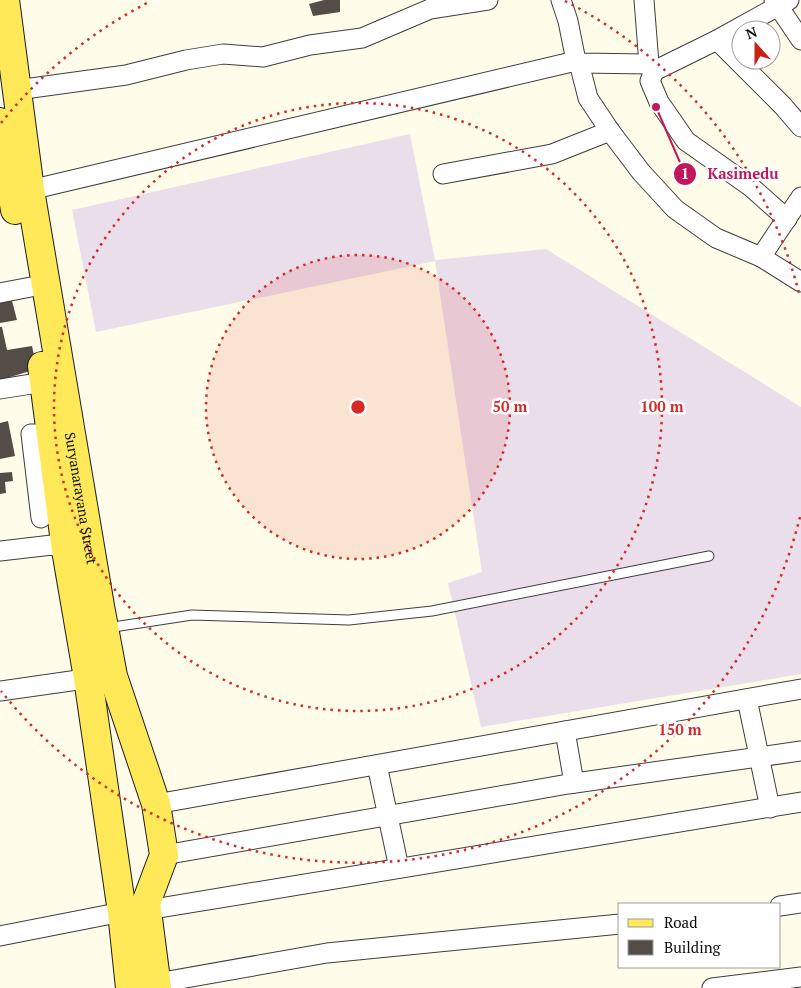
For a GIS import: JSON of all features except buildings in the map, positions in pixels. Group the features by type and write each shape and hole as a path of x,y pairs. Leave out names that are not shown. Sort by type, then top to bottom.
{"main road":[{"name":"Suryanarayana Street","path":"9,1 17,90 30,190 104,628 101,677 156,804 164,856 146,903 135,911"},
{"name":"Suryanarayana Street","path":"0,122 31,287 66,550 101,677 135,911 157,986"},
{"name":"Suryanarayana Street","path":"130,988 135,911"}],"street":[{"path":"17,90 126,75 186,60 223,54 263,57 310,45 362,38 428,5 488,0"},
{"path":"560,0 568,21 588,98 641,172 676,209 716,238 762,257 801,282"},
{"path":"644,0 652,67 650,81 659,102 686,141 751,187 786,219"},
{"path":"30,190 578,62 652,67 717,40 780,2 801,40"},
{"path":"717,40 783,106 801,127"},
{"path":"443,174 552,154 610,131"},
{"path":"762,257 801,197"},
{"path":"0,293 31,287"},
{"path":"0,388 44,382"},
{"path":"42,518 31,434 50,434"},
{"path":"0,551 52,545 66,550"},
{"path":"0,691 101,677"},
{"path":"156,804 801,689"},
{"path":"747,699 770,808"},
{"path":"565,731 574,783"},
{"path":"164,856 574,783 801,751"},
{"path":"377,764 399,868"},
{"path":"0,936 135,911 801,802"},
{"path":"781,906 801,903"},
{"path":"157,986 327,953 618,924"},
{"path":"712,988 770,984 801,976"}],"lane":[{"path":"104,628 192,615 349,620 423,612 709,556"}],"shaded area":[{"path":"410,134 435,260 546,249 801,407 801,674 481,727 448,583 482,572 435,261 96,332 72,210"}],"place":[{"name":"Kasimedu","path":"656,107"}]}
